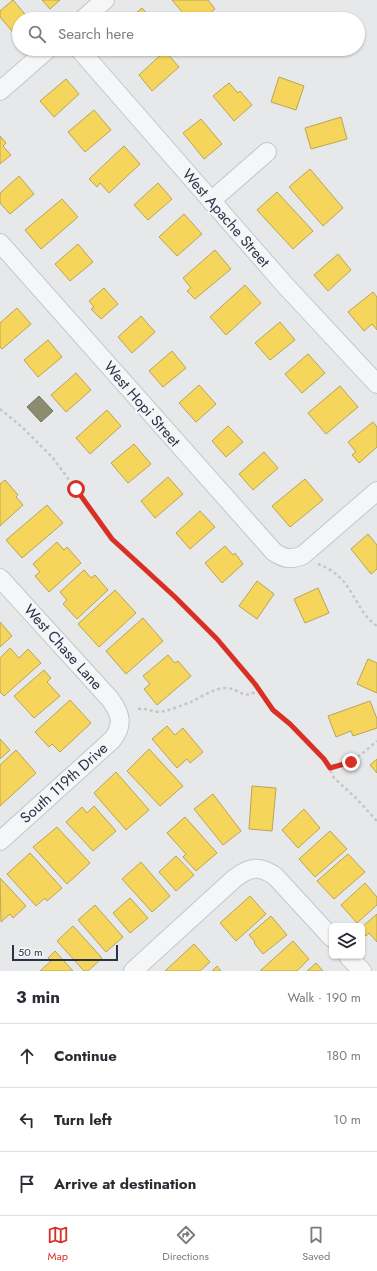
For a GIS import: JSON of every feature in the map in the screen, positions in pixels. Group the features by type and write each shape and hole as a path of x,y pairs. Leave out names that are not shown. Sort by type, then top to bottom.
{"street":[{"path":"91,12 105,0"},
{"path":"0,91 40,56"},
{"name":"West Apache Street","path":"85,56 299,301 377,384"},
{"path":"211,201 267,152"},
{"name":"West Hopi Street","path":"0,243 274,552 288,559 296,558 308,551 377,491"},
{"name":"West Chase Lane","path":"0,578 110,699 119,713 120,721"},
{"name":"South 119th Drive","path":"0,841 112,740 120,728 120,721"},
{"path":"133,971 235,878 250,869 258,868 267,870 275,876 329,935"},
{"path":"351,959 362,971"}],"path":[{"path":"0,408 22,427 53,458 112,539 226,649 273,710 290,724 324,759 334,778 356,798 377,821"},
{"path":"318,564 331,570 338,576 349,588 360,608 377,626"},
{"path":"138,709 162,712 220,689 229,688 249,695 254,694 259,690"},
{"path":"330,768 351,762 377,741"}],"building: Homes":[{"path":"13,0 23,12 12,12 12,31 0,17 0,11"},
{"path":"42,0 60,0 50,9"},
{"path":"172,0 208,0 215,9 211,12 182,12"},
{"path":"142,8 146,12 137,12"},
{"path":"160,56 169,56 179,67 152,91 139,75"},
{"path":"279,77 304,86 296,110 271,102"},
{"path":"66,79 79,94 54,117 40,101"},
{"path":"229,83 238,93 240,91 252,105 234,121 213,96"},
{"path":"94,110 111,130 85,152 68,132"},
{"path":"341,117 347,139 311,149 305,128"},
{"path":"201,119 222,144 204,159 183,133"},
{"path":"0,136 6,143 3,146 11,155 0,164"},
{"path":"124,146 140,164 109,193 100,183 97,187 89,179"},
{"path":"310,169 343,208 323,226 289,187"},
{"path":"19,176 34,194 10,214 0,203 0,193"},
{"path":"158,183 172,199 148,220 134,205"},
{"path":"277,192 313,231 293,249 257,210"},
{"path":"62,199 78,217 41,249 25,230"},
{"path":"184,214 202,234 177,256 159,237"},
{"path":"78,244 93,262 70,281 55,264"},
{"path":"215,250 231,269 195,299 187,291 191,288 183,278"},
{"path":"338,254 351,270 328,291 314,275"},
{"path":"245,285 261,303 226,335 210,317"},
{"path":"104,288 118,304 101,319 91,309 94,307 89,301"},
{"path":"373,292 377,297 377,330 372,324 364,331 348,312"},
{"path":"17,308 31,324 2,349 0,347 0,323"},
{"path":"141,316 155,332 132,353 118,337"},
{"path":"280,322 295,340 270,360 255,343"},
{"path":"48,340 62,357 38,377 24,360"},
{"path":"172,351 186,368 163,387 149,371"},
{"path":"308,354 325,373 302,393 285,374"},
{"path":"76,373 91,390 66,412 51,395"},
{"path":"199,385 216,404 196,422 179,403"},
{"path":"340,386 358,407 326,434 308,413"},
{"path":"107,410 121,426 90,454 76,438"},
{"path":"373,422 377,427 377,447 359,463 352,455 356,452 348,442"},
{"path":"228,426 243,442 226,457 212,441"},
{"path":"134,444 151,464 128,483 111,463"},
{"path":"264,452 278,468 253,490 239,474"},
{"path":"168,477 183,494 155,518 141,501"},
{"path":"305,479 323,500 290,527 272,506"},
{"path":"5,480 18,495 16,497 23,505 0,526 0,484"},
{"path":"47,505 63,523 22,558 6,540"},
{"path":"200,511 215,527 190,549 176,533"},
{"path":"368,534 377,545 377,569 371,574 351,549"},
{"path":"57,542 64,550 67,547 81,563 49,592 35,576 40,572 33,564"},
{"path":"225,546 233,555 235,553 243,564 222,583 205,563"},
{"path":"84,570 91,578 95,575 108,590 77,619 63,604 67,600 60,592"},
{"path":"257,581 274,594 257,619 239,606"},
{"path":"318,588 329,613 305,623 294,599"},
{"path":"115,590 136,613 99,647 78,624"},
{"path":"143,618 163,641 126,674 106,651"},
{"path":"0,622 12,636 0,647"},
{"path":"10,648 19,658 28,649 41,663 4,696 0,692 0,658"},
{"path":"168,655 175,663 178,661 191,676 157,705 144,689 150,684 143,676"},
{"path":"368,659 377,663 377,693 357,684"},
{"path":"44,670 51,678 47,682 60,696 34,718 14,696"},
{"path":"70,700 91,723 60,752 52,744 49,747 35,732"},
{"path":"370,701 377,719 377,728 353,736 351,731 336,737 328,716"},
{"path":"167,726 175,735 183,728 203,752 190,763 187,759 177,768 152,739"},
{"path":"0,739 10,750 0,759"},
{"path":"149,749 183,786 160,806 127,771"},
{"path":"16,750 36,773 0,806 0,765"},
{"path":"377,759 377,773 370,765"},
{"path":"116,772 149,810 126,830 94,793"},
{"path":"252,786 276,788 272,831 249,829"},
{"path":"213,794 241,831 223,845 194,809"},
{"path":"94,806 116,831 93,851 66,822 82,807 87,813"},
{"path":"304,809 320,828 298,848 282,830"},
{"path":"185,817 217,853 196,871 183,857 186,854 167,833"},
{"path":"57,827 90,863 67,884 33,847"},
{"path":"330,831 347,849 315,877 299,859"},
{"path":"30,853 62,888 47,901 45,898 36,906 7,874"},
{"path":"348,854 365,872 334,899 317,881"},
{"path":"176,856 194,875 176,891 159,872"},
{"path":"141,862 170,896 152,912 122,879"},
{"path":"0,878 26,906 13,918 10,914 1,922"},
{"path":"365,883 377,897 377,905 357,923 341,905"},
{"path":"250,896 266,914 236,941 220,923"},
{"path":"130,898 148,918 130,933 113,913"},
{"path":"95,905 123,937 106,952 78,920"},
{"path":"377,914 377,942 369,933 366,936 365,935 365,924"},
{"path":"271,916 287,935 263,954 249,935"},
{"path":"73,926 102,958 88,971 84,971 57,941"},
{"path":"293,941 309,959 297,971 260,971"},
{"path":"194,944 210,962 200,971 165,971"},
{"path":"55,951 73,971 40,971 51,961 48,958"},
{"path":"316,963 323,971 307,971"},
{"path":"217,966 221,971 212,971"}],"building: Industry":[{"path":"39,396 53,411 41,422 27,407"}],"route":[{"path":"76,489 112,539 175,597 217,639 255,684 273,710 290,724 324,759 330,768 351,762"}]}
